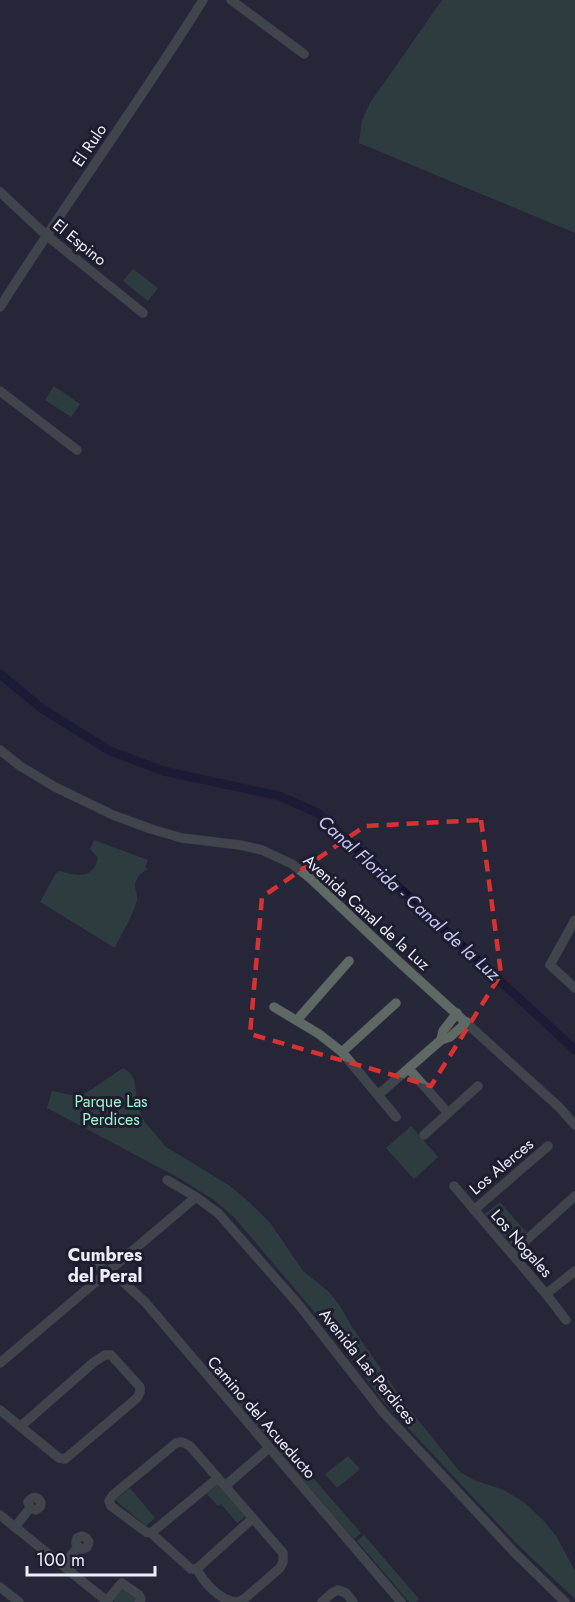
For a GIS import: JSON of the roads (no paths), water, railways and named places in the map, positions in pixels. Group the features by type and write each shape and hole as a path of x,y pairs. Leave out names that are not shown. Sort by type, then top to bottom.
{"street":[{"name":"El Rulo","path":"0,307 203,0"},
{"path":"231,0 304,54"},
{"name":"El Espino","path":"0,192 46,235 143,313"},
{"path":"0,391 77,450"},
{"name":"Avenida Canal de la Luz","path":"0,750 55,788 113,815 182,838 262,850 292,864 467,1022 559,1107 575,1125"},
{"path":"575,920 550,964 575,988"},
{"path":"297,1020 349,961"},
{"path":"342,1052 396,1002"},
{"path":"274,1007 319,1034 342,1052 396,1118"},
{"path":"441,1040 443,1031 457,1013"},
{"path":"378,1095 441,1040 450,1038 467,1022"},
{"path":"409,1069 448,1113"},
{"path":"424,1135 478,1086"},
{"name":"Los Alerces","path":"474,1210 548,1146"},
{"name":"Avenida Las Perdices","path":"167,1180 218,1213 300,1305 381,1411 515,1553 565,1602"},
{"name":"Los Nogales","path":"454,1186 566,1320"},
{"path":"0,1364 196,1197"},
{"path":"512,1253 575,1197"},
{"name":"Camino del Acueducto","path":"92,1262 109,1271 145,1302 401,1602"},
{"path":"546,1294 575,1270"},
{"path":"0,1410 58,1458 65,1459 137,1398 140,1387 111,1355 105,1355 21,1426"},
{"path":"197,1569 212,1590 231,1602 237,1602 280,1568 283,1553 253,1518 190,1446 182,1442 176,1443 113,1495 109,1501 111,1506 146,1532 152,1533 191,1569 197,1569 253,1518"},
{"path":"225,1486 269,1448"},
{"path":"152,1533 218,1478"},
{"path":"15,1527 30,1508 28,1502 35,1497 39,1499"},
{"path":"0,1515 107,1602 122,1583 139,1595 141,1599 139,1602"},
{"path":"63,1565 78,1547"},
{"path":"0,1587 19,1602"},
{"path":"322,1602 338,1590 346,1593 353,1602"}],"waterway":[{"name":"Canal Florida - Canal de la Luz","path":"0,674 41,708 110,751 164,771 279,796 318,813 575,1050"}],"district":[{"name":"Cumbres del Peral","path":"105,1265"}],"park label":[{"name":"Parque Las Perdices","path":"111,1110"}]}
